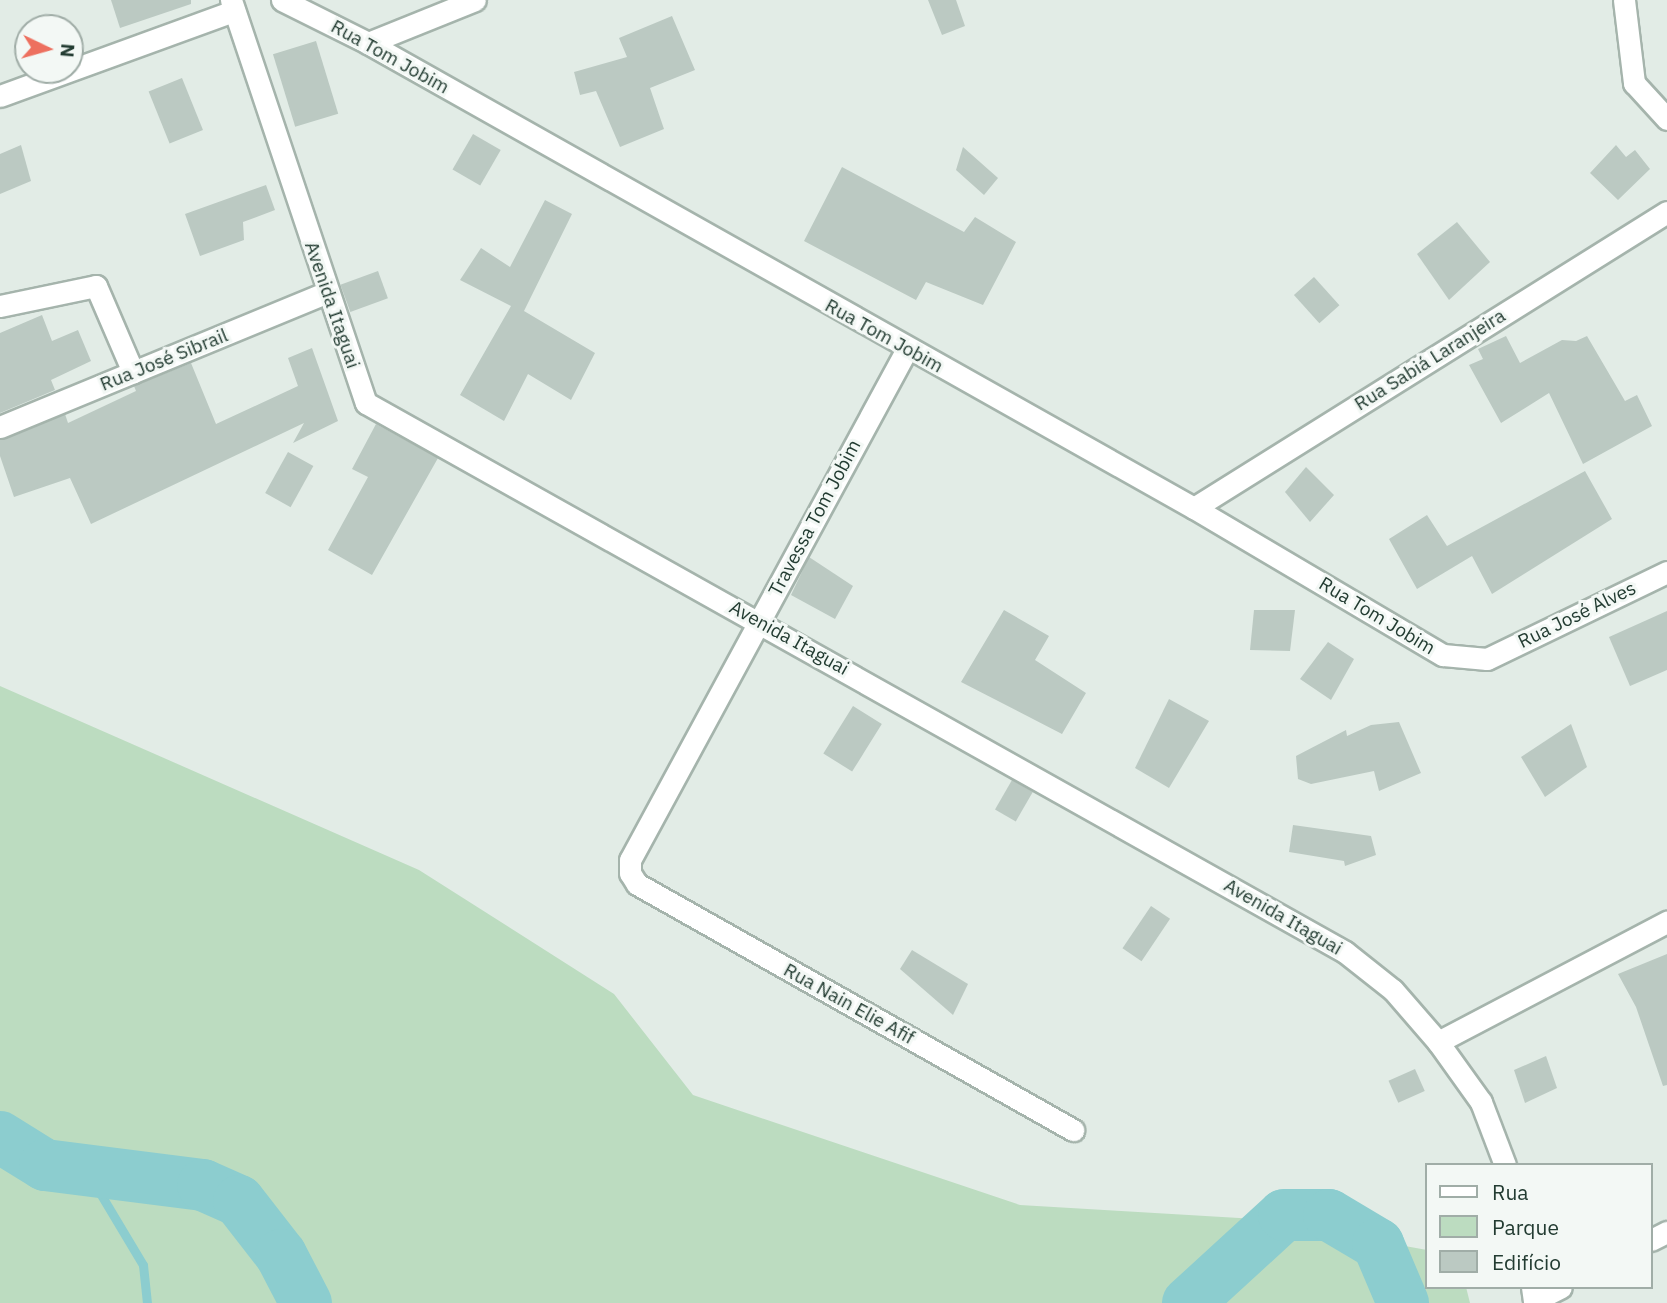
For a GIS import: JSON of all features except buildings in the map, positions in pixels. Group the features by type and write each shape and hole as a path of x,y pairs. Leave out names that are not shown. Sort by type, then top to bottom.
{"street":[{"name":"Rua Tom Jobim","path":"282,0 368,43 906,349 1194,508 1443,655 1488,659"},
{"path":"368,43 475,0"},
{"path":"1624,0 1634,83 1667,119"},
{"path":"0,96 233,5"},
{"name":"Avenida Itaguai","path":"233,5 366,403 1345,952 1394,990 1438,1042 1481,1102 1504,1163"},
{"name":"Rua Sabiá Laranjeira","path":"1194,508 1667,212"},
{"path":"0,306 96,286 133,372"},
{"name":"Rua José Sibrail","path":"0,427 328,292"},
{"name":"Travessa Tom Jobim","path":"630,873 630,860 906,349"},
{"name":"Rua José Alves","path":"1488,659 1667,572"},
{"name":"Rua Nain Elie Afif","path":"630,873 637,884 1073,1130"},
{"path":"1438,1042 1667,922"},
{"path":"1533,1297 1555,1289"}],"green space":[{"path":"0,686 419,870 614,994 693,1095 1020,1205 1256,1219 1426,1250 1426,1289 1466,1289 1470,1303 0,1303"}],"waterway":[{"path":"0,1137 45,1165 203,1185 239,1201 281,1255 306,1303"},
{"path":"85,1168 143,1265 147,1303"},
{"path":"1188,1303 1284,1215 1329,1215 1378,1244 1403,1303"}]}
